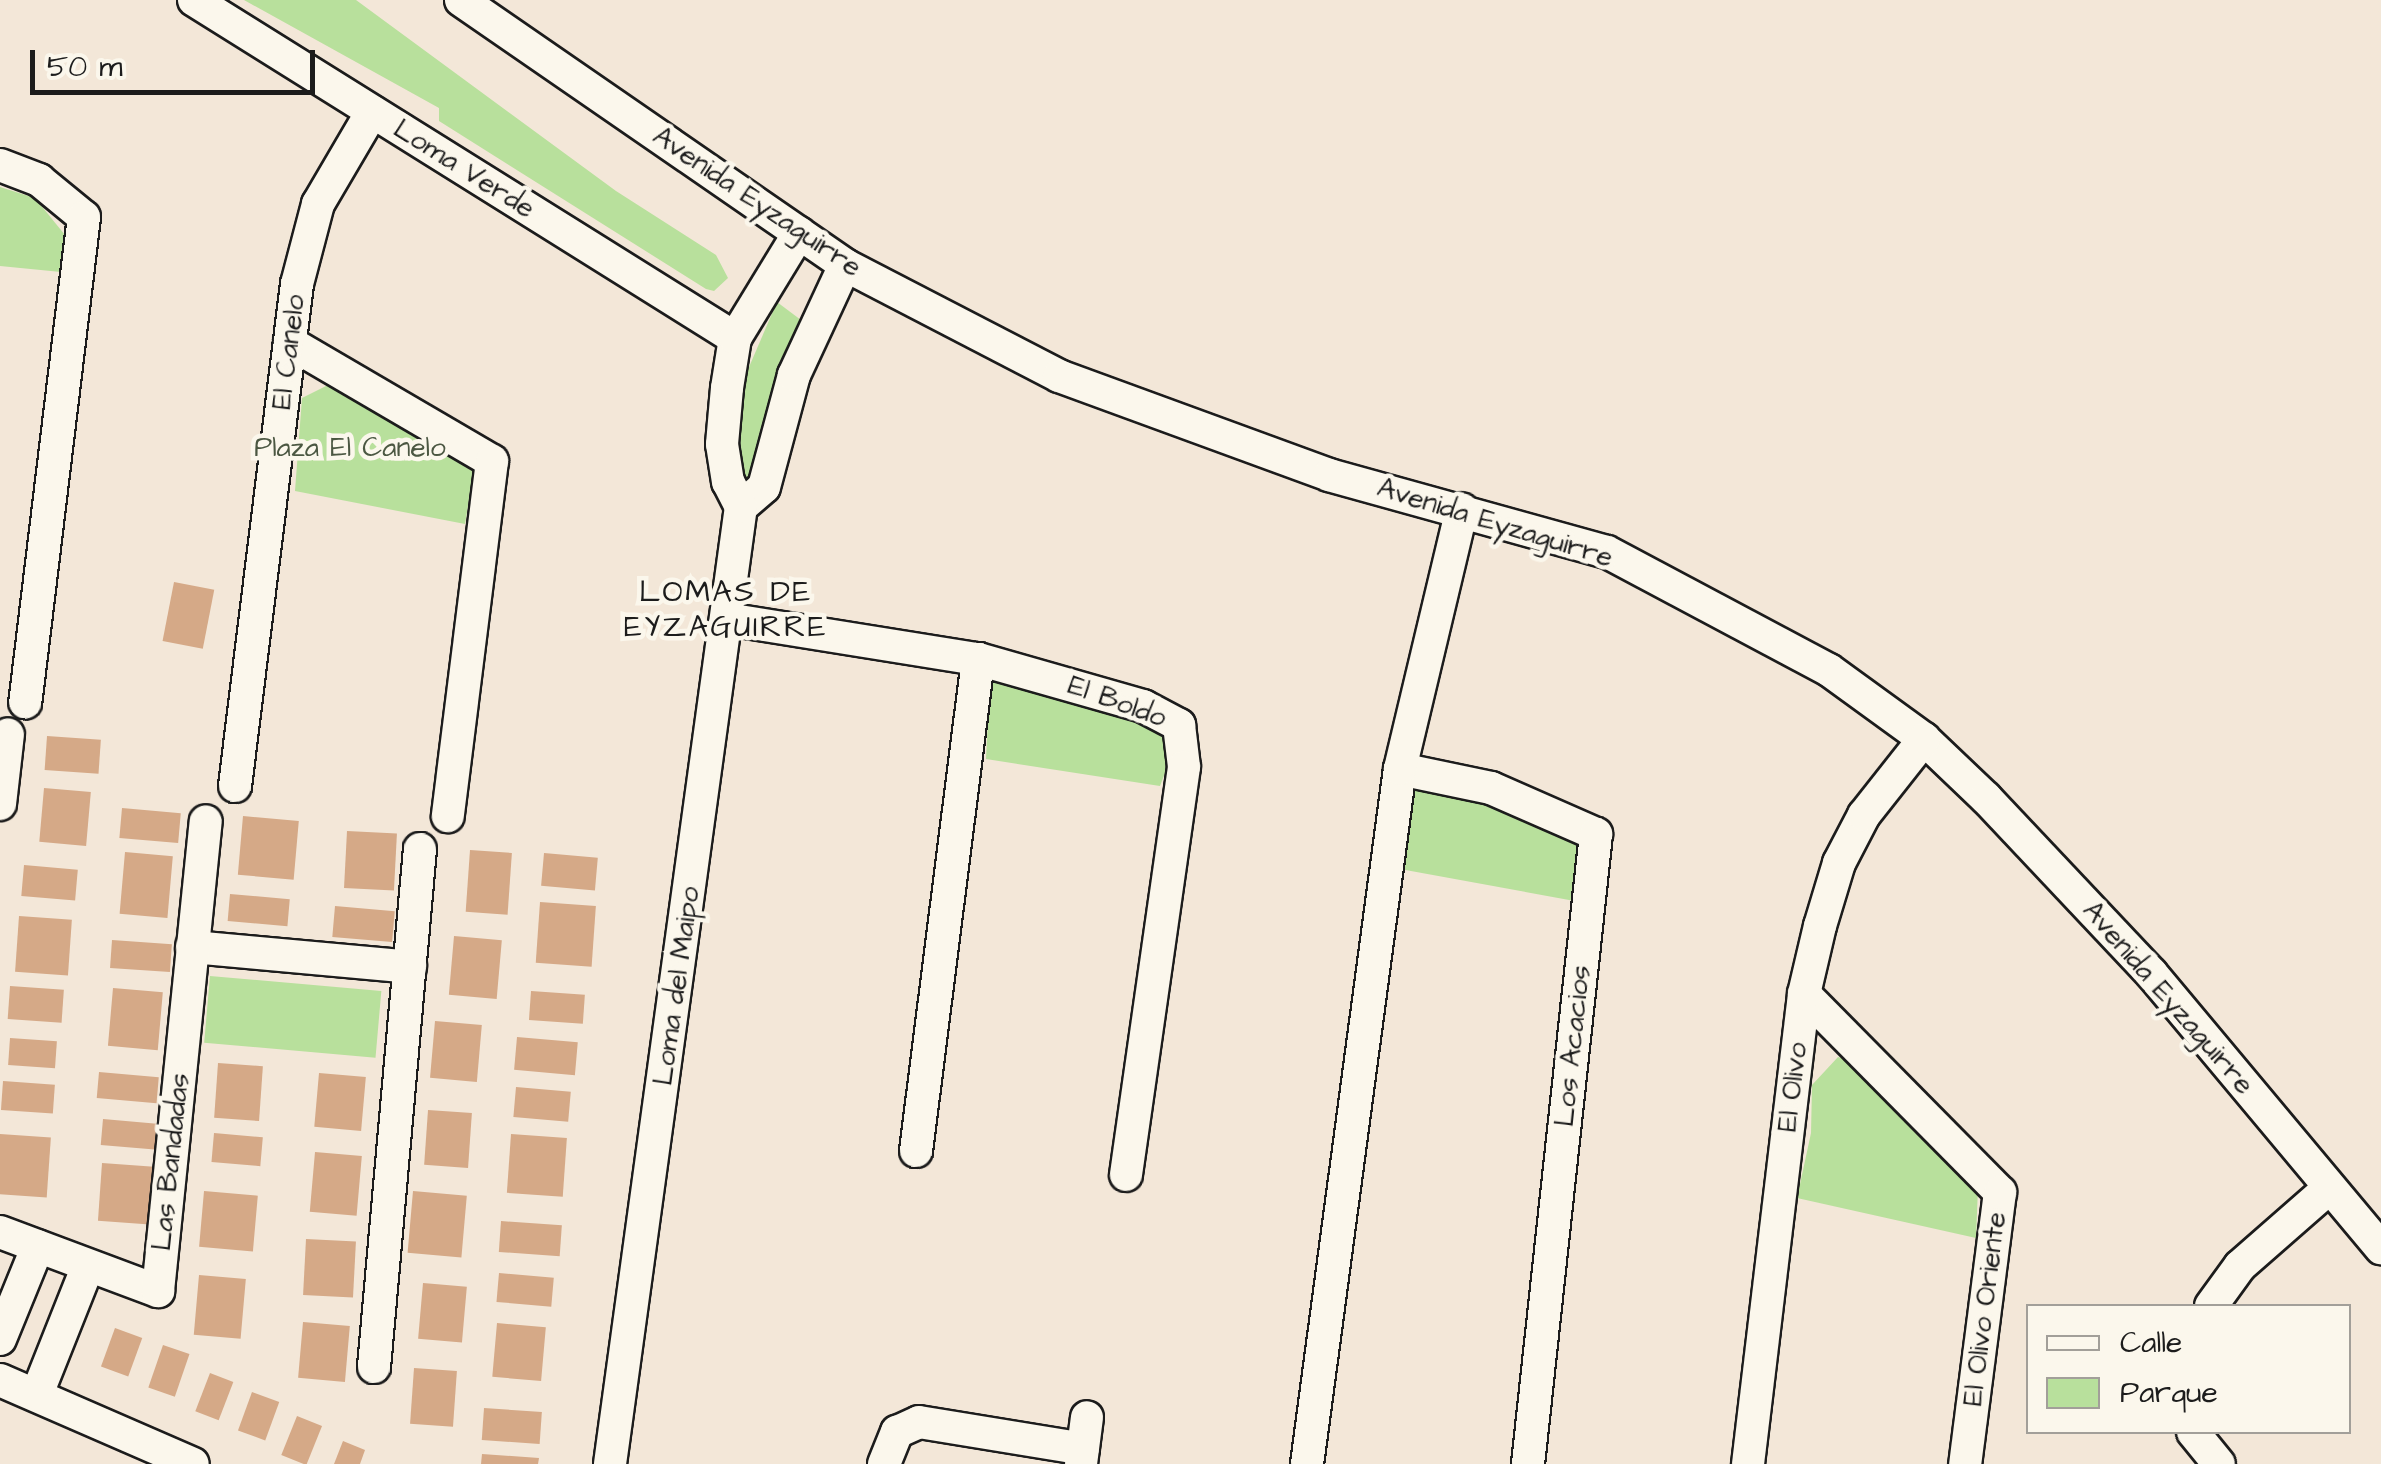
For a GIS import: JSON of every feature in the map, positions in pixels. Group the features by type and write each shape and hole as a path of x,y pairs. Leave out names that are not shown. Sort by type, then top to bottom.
{"street":[{"name":"Loma Verde","path":"194,0 734,338"},
{"name":"Avenida Eyzaguirre","path":"461,0 846,265 1059,376 1206,435 1607,552 1828,670 1924,740 2151,973 2381,1248"},
{"name":"El Canelo","path":"235,786 290,343 318,204 372,112"},
{"path":"0,165 39,180 84,217 25,702"},
{"name":"Loma del Maipo","path":"610,1464 741,507 728,482 722,444 734,338 799,233"},
{"name":"Loma del Maipo","path":"741,507 764,487 794,375 846,265"},
{"path":"290,343 492,462 448,816"},
{"path":"1308,1464 1400,769 1462,509"},
{"name":"El Boldo","path":"727,619 978,660 1143,706 1179,725 1184,741 1126,1174"},
{"path":"916,1151 978,660"},
{"path":"0,804 8,734"},
{"name":"El Olivo","path":"1748,1464 1804,994 1839,863 1864,815 1924,740"},
{"name":"Los Acacios","path":"1400,769 1491,788 1596,834 1528,1464"},
{"name":"Las Bandadas","path":"88,1266 158,1291 206,821"},
{"path":"374,1367 420,849"},
{"path":"192,947 410,968"},
{"name":"El Olivo Oriente","path":"1804,994 2000,1192 1965,1464"},
{"path":"2212,1304 2240,1266 2329,1188"},
{"path":"0,1232 88,1266 37,1394"},
{"path":"0,1339 38,1246"},
{"path":"0,1380 193,1464"},
{"path":"884,1464 897,1432 919,1422 1084,1444"},
{"path":"2188,1464 2192,1434"},
{"path":"2194,1434 2220,1464"}],"green space":[{"path":"244,0 356,0 616,191 716,255 728,278 714,291 706,289 439,121 439,108"},
{"path":"0,187 35,198 65,235 61,272 0,266"},
{"path":"777,302 801,320 750,479 744,480 735,443 743,381"},
{"name":"Plaza El Canelo","path":"338,380 475,464 465,524 295,491 302,398"},
{"path":"990,679 1116,709 1165,734 1168,765 1160,786 986,759"},
{"path":"1411,788 1470,798 1574,838 1588,852 1580,902 1400,869"},
{"path":"210,976 381,991 376,1058 204,1043"},
{"path":"1838,1057 1851,1061 1978,1188 1976,1238 1797,1198 1811,1133 1812,1085"}],"building":[{"path":"174,582 214,590 203,649 163,641"},
{"path":"47,736 101,740 98,774 45,770"},
{"path":"44,788 91,792 86,846 39,842"},
{"path":"122,808 181,813 178,843 119,838"},
{"path":"243,816 299,821 294,880 238,875"},
{"path":"347,831 397,834 394,891 344,888"},
{"path":"470,850 512,853 508,915 466,912"},
{"path":"125,852 173,856 167,918 120,914"},
{"path":"544,853 598,858 595,891 541,886"},
{"path":"24,865 78,870 75,901 21,896"},
{"path":"230,894 290,899 287,926 228,921"},
{"path":"540,902 596,906 592,967 536,963"},
{"path":"335,906 395,911 392,942 332,937"},
{"path":"19,916 72,920 68,976 15,972"},
{"path":"454,936 502,940 497,999 449,995"},
{"path":"112,940 172,944 170,972 110,968"},
{"path":"10,986 64,990 62,1023 8,1019"},
{"path":"113,988 163,992 158,1050 108,1046"},
{"path":"531,991 585,995 583,1024 529,1020"},
{"path":"435,1021 482,1025 477,1082 430,1078"},
{"path":"517,1037 578,1042 575,1075 514,1070"},
{"path":"10,1038 57,1041 55,1068 8,1065"},
{"path":"218,1063 263,1066 259,1121 214,1118"},
{"path":"99,1072 159,1077 157,1103 97,1098"},
{"path":"319,1073 366,1077 361,1131 314,1127"},
{"path":"3,1081 55,1085 53,1114 1,1110"},
{"path":"516,1087 571,1092 568,1122 513,1117"},
{"path":"428,1110 472,1113 468,1168 424,1165"},
{"path":"103,1119 157,1124 155,1150 101,1145"},
{"path":"214,1133 263,1137 260,1166 211,1162"},
{"path":"0,1134 51,1138 47,1197 0,1194"},
{"path":"511,1134 567,1138 563,1197 507,1193"},
{"path":"315,1152 362,1156 357,1216 310,1212"},
{"path":"102,1163 154,1167 150,1224 98,1221"},
{"path":"204,1191 258,1196 253,1251 199,1247"},
{"path":"413,1191 467,1196 461,1257 408,1253"},
{"path":"501,1221 562,1225 560,1256 499,1252"},
{"path":"306,1239 356,1242 353,1298 303,1295"},
{"path":"499,1273 554,1278 551,1307 496,1302"},
{"path":"199,1275 246,1279 241,1339 194,1335"},
{"path":"423,1283 467,1287 462,1343 418,1339"},
{"path":"303,1322 350,1326 345,1382 298,1378"},
{"path":"497,1323 546,1327 541,1381 492,1377"},
{"path":"115,1328 142,1338 128,1376 101,1367"},
{"path":"163,1345 189,1354 175,1397 148,1388"},
{"path":"414,1368 457,1371 453,1427 410,1424"},
{"path":"210,1373 233,1382 219,1420 195,1411"},
{"path":"252,1392 279,1402 265,1440 238,1431"},
{"path":"484,1408 542,1412 540,1444 482,1440"},
{"path":"297,1416 322,1426 307,1464 281,1455"},
{"path":"343,1441 365,1450 360,1464 334,1464"},
{"path":"482,1454 539,1458 538,1464 481,1464"}],"district":[{"name":"LOMAS DE EYZAGUIRRE","path":"726,609"}]}
